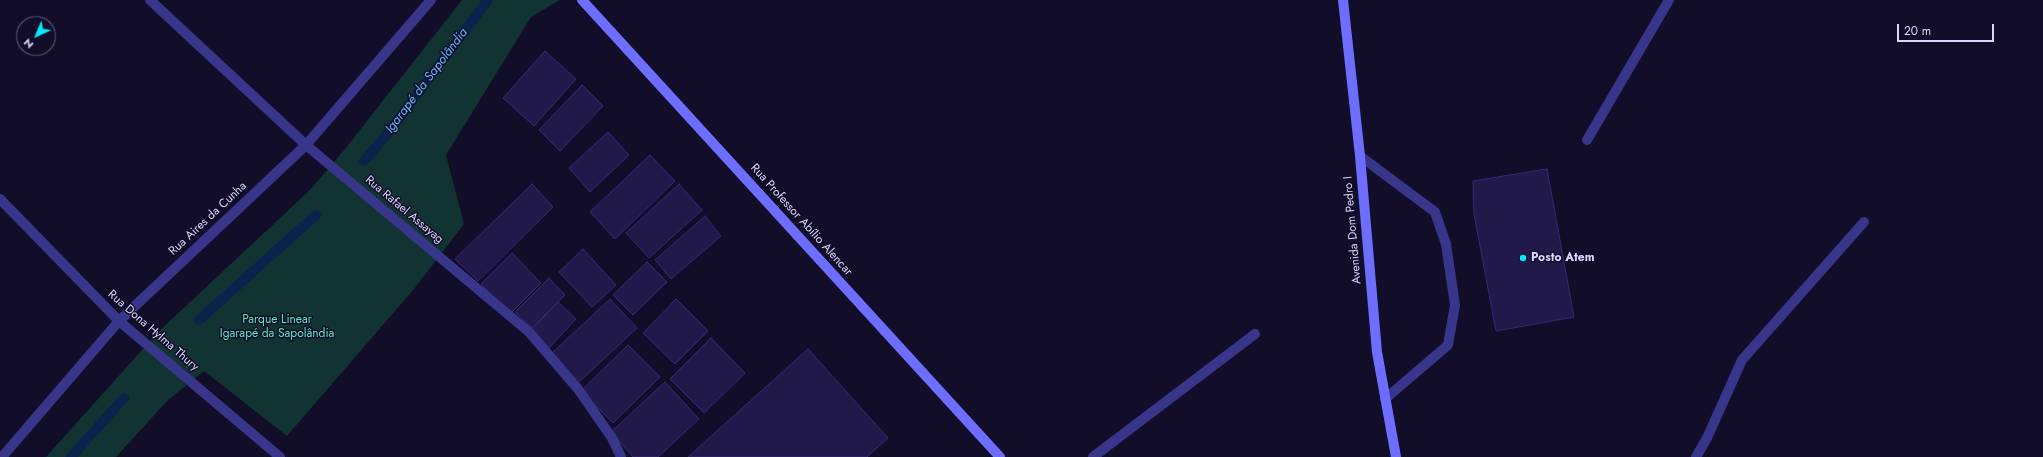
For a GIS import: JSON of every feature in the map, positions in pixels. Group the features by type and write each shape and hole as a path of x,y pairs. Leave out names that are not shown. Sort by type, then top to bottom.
{"street":[{"name":"Rua Rafael Assayag","path":"150,0 306,145 529,332 578,389 612,438 621,457"},
{"name":"Rua Aires da Cunha","path":"2,457 119,322 306,145 431,0"},
{"name":"Rua Professor Abílio Alencar","path":"583,0 1000,457"},
{"name":"Avenida Dom Pedro I","path":"1343,0 1360,156 1376,352 1396,457"},
{"path":"1587,140 1669,0"},
{"path":"1360,156 1435,212 1446,244 1455,306 1448,345 1385,399"},
{"name":"Rua Dona Hylma Thury","path":"0,199 119,322 280,457"},
{"path":"1696,457 1707,438 1742,360 1864,222"},
{"path":"1093,457 1256,334"}],"green space":[{"name":"Parque Linear Igarapé da Sapolândia","path":"462,0 560,0 531,17 446,155 464,224 414,289 287,436 204,371 168,400 116,457 46,457 158,332 310,190 345,149"}],"building":[{"path":"545,51 576,79 534,126 503,98"},
{"path":"582,85 603,106 560,151 539,130"},
{"path":"608,132 629,155 590,192 569,168"},
{"path":"650,155 675,181 615,239 590,212"},
{"name":"Posto Atem","path":"1547,169 1574,317 1496,331 1474,214 1473,181"},
{"path":"532,184 553,207 478,281 455,259"},
{"path":"679,184 702,210 649,258 626,233"},
{"path":"705,216 721,236 671,279 655,260"},
{"path":"583,249 616,285 592,307 559,272"},
{"path":"512,253 541,283 510,314 481,284"},
{"path":"647,262 667,282 633,315 613,295"},
{"path":"549,278 565,295 532,328 515,312"},
{"path":"610,299 637,328 578,383 551,354"},
{"path":"676,299 708,331 675,364 643,333"},
{"path":"558,302 576,319 549,348 531,331"},
{"path":"711,338 745,373 704,413 670,379"},
{"path":"628,345 660,377 613,423 581,391"},
{"path":"808,349 888,438 867,457 688,457"},
{"path":"665,382 699,419 658,457 633,457 611,432"}],"waterway":[{"name":"Igarapé da Sapolândia","path":"364,161 388,133 488,0"},
{"name":"Igarapé da Sapolândia","path":"199,320 316,215"},
{"name":"Igarapé da Sapolândia","path":"71,457 124,398"}],"place":[{"name":"Posto Atem","path":"1523,258"}]}
